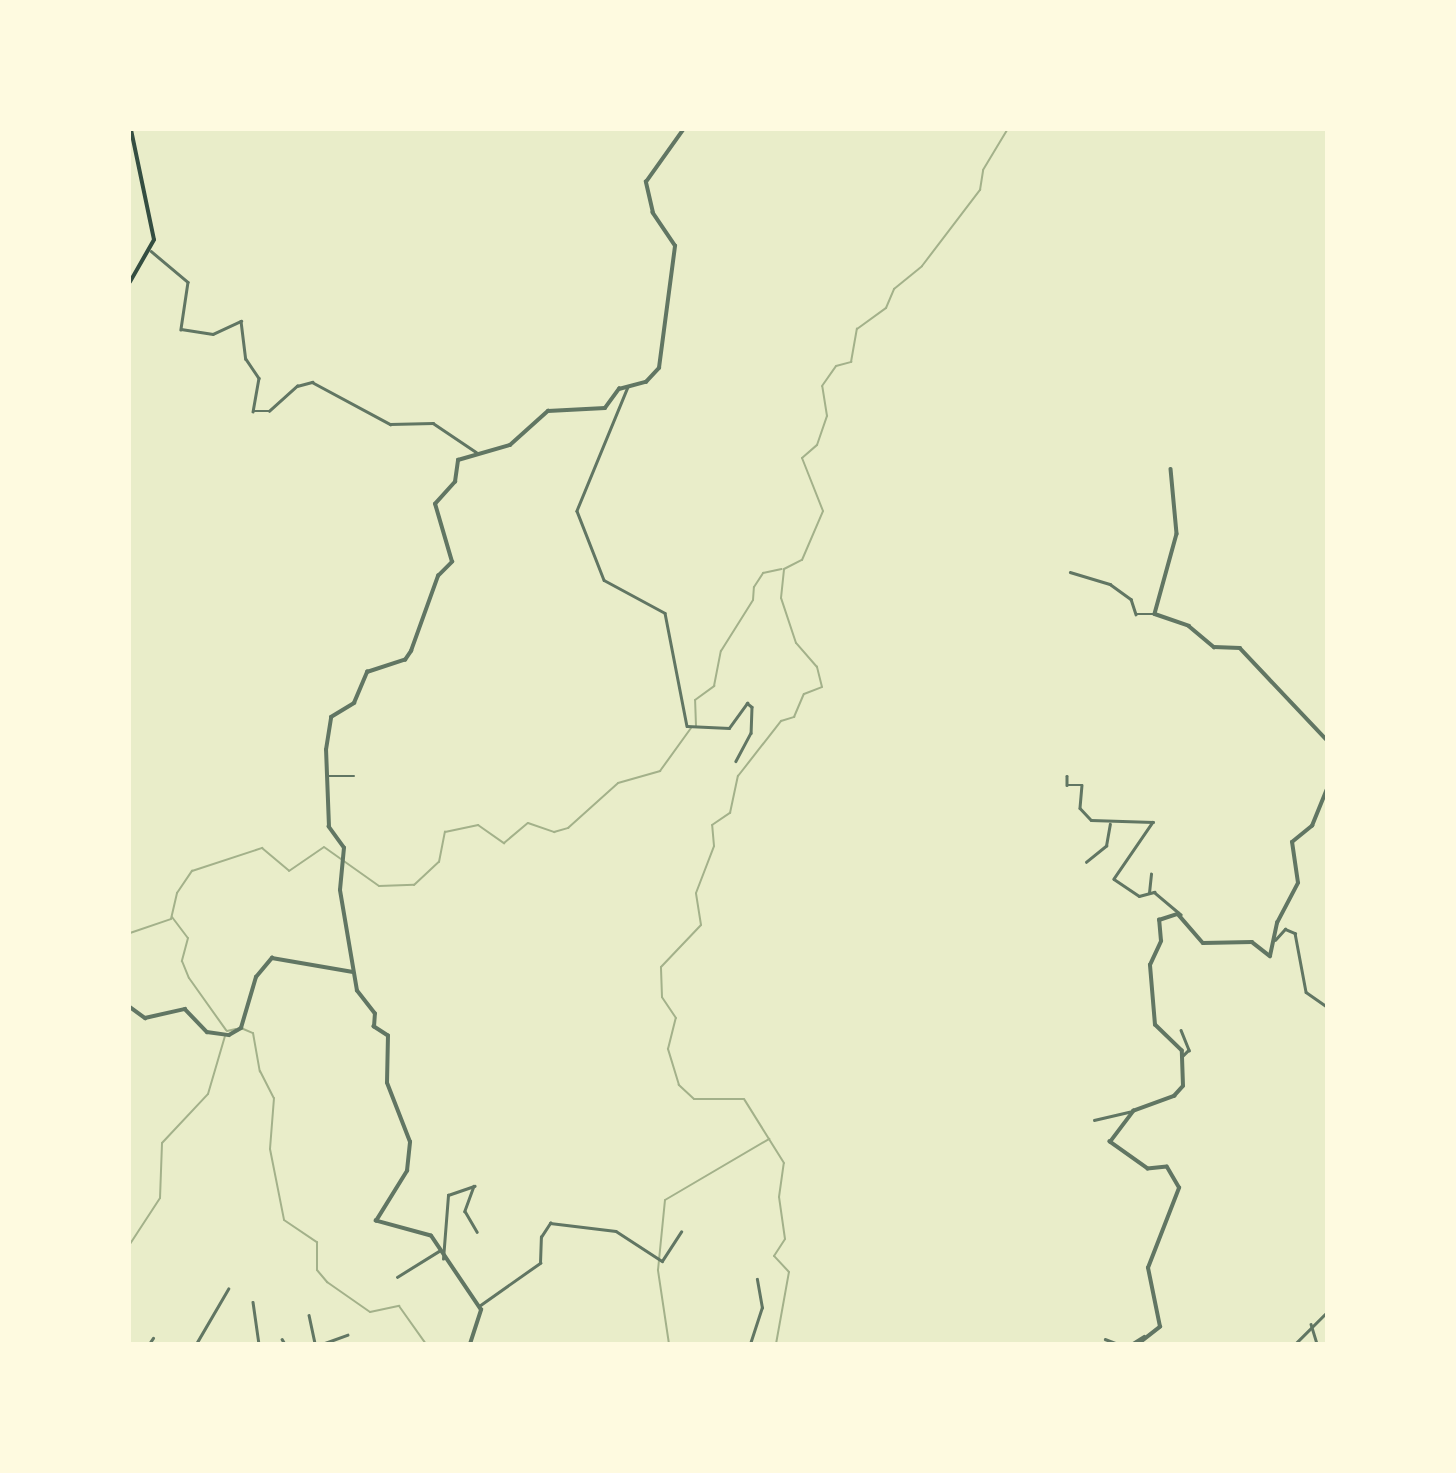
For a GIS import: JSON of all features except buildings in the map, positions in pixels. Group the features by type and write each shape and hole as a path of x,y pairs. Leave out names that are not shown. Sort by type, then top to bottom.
{"main road":[{"path":"130,282 151,251 153,226 131,130"}],"street":[{"path":"479,1306 443,1259 428,1232 394,1230 376,1221 407,1171 410,1142 387,1083 388,1036 374,1027 375,1014 358,995 353,972 341,867 344,848 329,827 328,776 333,715 354,703 369,670 405,660 411,651 438,576 452,559 435,500 455,482 458,460 476,452 510,445 548,411 605,408 628,387 651,378 662,359 675,246 653,213 646,182 682,130"},
{"path":"151,251 188,282 181,329 213,334 241,321 246,359 259,378 253,411 269,411 312,382 390,424 433,423 476,452"},
{"path":"628,387 577,511 604,580 665,613 669,661 687,726 729,727 747,703 752,707 751,733 736,761"},
{"path":"1155,614 1177,534 1171,469"},
{"path":"1070,572 1110,584 1130,599 1136,614 1155,614 1189,626 1214,648 1242,649 1326,739"},
{"path":"328,776 354,776"},
{"path":"1067,776 1067,785 1082,785 1082,811 1110,824 1153,822 1114,878 1139,897 1149,892"},
{"path":"1149,892 1181,915 1208,944 1252,942 1267,957 1298,883 1292,842 1312,826 1326,790"},
{"path":"1086,862 1106,846 1110,824"},
{"path":"1149,892 1151,874"},
{"path":"1181,915 1159,920 1161,941 1150,965 1155,1025 1183,1056"},
{"path":"1275,940 1293,930 1306,992 1326,1006"},
{"path":"130,1007 145,1017 185,1009 214,1034 242,1027 256,977 276,957 353,972"},
{"path":"1094,1121 1132,1112 1180,1093 1183,1056 1189,1050 1181,1030"},
{"path":"1131,1343 1160,1327 1148,1268 1179,1188 1167,1167 1149,1169 1111,1146 1132,1112"},
{"path":"443,1259 448,1195 474,1186 465,1211 477,1232"},
{"path":"470,1343 479,1306 540,1263 541,1237 550,1223 616,1231 662,1261 681,1232"},
{"path":"397,1277 439,1251"},
{"path":"750,1343 762,1308 757,1279"},
{"path":"196,1343 228,1289"},
{"path":"253,1302 260,1343"},
{"path":"1295,1343 1311,1324 1326,1313"},
{"path":"309,1315 315,1343"},
{"path":"1311,1324 1317,1343"},
{"path":"322,1343 348,1335"},
{"path":"1138,1343 1143,1336"},
{"path":"149,1343 153,1338"},
{"path":"282,1339 285,1343"},
{"path":"1105,1339 1118,1343"}],"waterway":[{"path":"776,1344 789,1272 774,1256 785,1239 779,1197 784,1163 744,1099 694,1099 679,1085 668,1049 676,1018 662,997 661,967 701,925 696,893 714,846 712,825 730,813 738,776 781,721 794,717 804,694 822,687 817,667 796,643 781,598 784,569 802,560 823,511 802,458 817,445 827,416 822,386 836,366 851,362 857,329 886,308 894,289 922,266 980,190 983,170 1007,130"},
{"path":"696,726 695,700 714,686 721,651 753,600 754,587 763,573 782,569"},
{"path":"130,933 171,919 177,893 192,871 262,848 289,871 324,847 379,886 414,885 439,862 445,832 478,825 504,843 528,823 554,832 568,828 618,783 660,771 691,728"},
{"path":"172,917 188,938 182,961 189,978 226,1030"},
{"path":"241,1028 253,1033 260,1071 274,1098 270,1149 284,1220 317,1242 317,1270 327,1282 370,1312 399,1306 426,1344"},
{"path":"227,1031 236,1029"},
{"path":"130,1244 160,1198 162,1143 208,1094 225,1036"},
{"path":"669,1344 658,1270 665,1200 769,1139"},
{"path":"130,1258 130,1285"}]}
